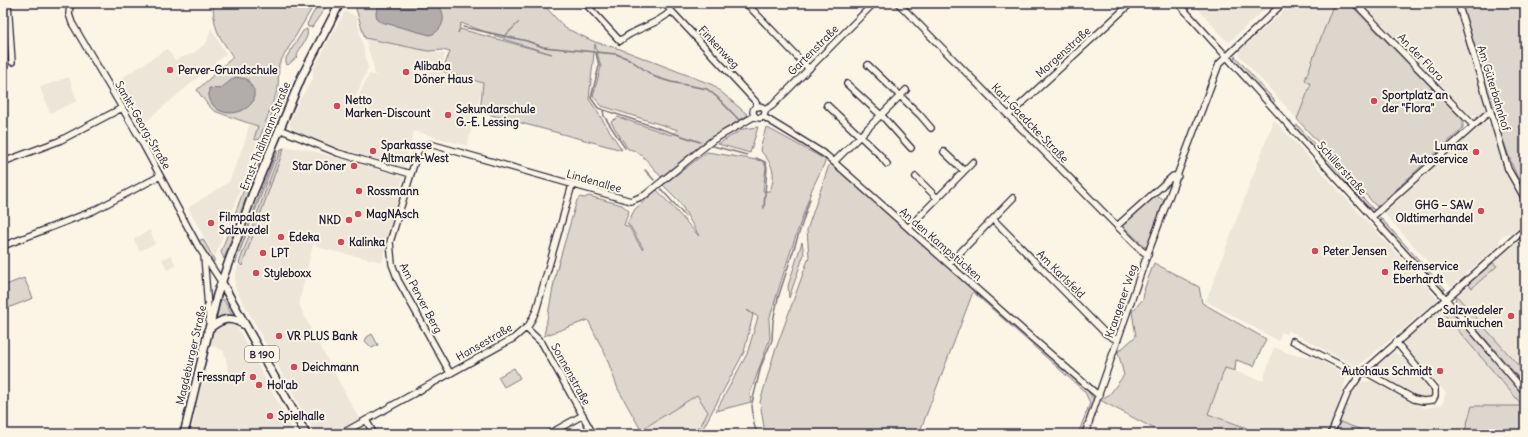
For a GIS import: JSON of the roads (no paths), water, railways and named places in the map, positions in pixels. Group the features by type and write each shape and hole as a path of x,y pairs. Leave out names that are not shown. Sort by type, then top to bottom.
{"main road":[{"name":"Ernst-Thälmann-Straße","path":"222,283 253,193 279,129 302,76 340,3"},
{"name":"Magdeburger Straße","path":"184,434 210,322 222,283"},
{"name":"B 190","path":"222,283 306,434"},
{"path":"208,331 219,321 226,318 234,319 247,328"}],"street":[{"path":"8,3 12,62"},
{"name":"Sankt-Georg-Straße","path":"70,3 69,14 72,23 122,108 204,256 222,283"},
{"path":"585,3 620,41 634,31 659,21 671,11"},
{"name":"Finkenweg","path":"664,3 755,101 758,107"},
{"path":"746,3 809,69"},
{"name":"Gartenstraße","path":"764,113 874,3"},
{"name":"Karl-Gaedcke-Straße","path":"898,3 1117,226 1141,250 1148,254"},
{"name":"Morgenstraße","path":"1009,115 1131,3"},
{"name":"Schillerstraße","path":"1178,3 1445,298 1525,392"},
{"name":"Krangener Weg","path":"1085,434 1148,254 1219,64 1283,3"},
{"name":"An der Flora","path":"1355,3 1473,125"},
{"name":"Am Güterbahnhof","path":"1458,3 1508,169 1525,199"},
{"path":"3,38 10,40"},
{"path":"3,44 10,40"},
{"path":"868,65 898,96 904,99 931,128"},
{"path":"847,84 880,115 911,148"},
{"path":"834,162 898,96 906,90"},
{"path":"828,105 887,164"},
{"path":"758,107 754,111 755,116 759,118 764,113"},
{"name":"An den Kampstücken","path":"758,107 763,108 764,113 822,152 834,162 1099,396"},
{"path":"3,162 59,141 122,108"},
{"path":"1372,217 1490,111"},
{"name":"Lindenallee","path":"430,144 623,200 637,200 713,140 755,116"},
{"path":"279,129 338,153 411,174"},
{"name":"Am Perver Berg","path":"430,144 423,146 418,151 390,242 392,264 398,280 450,374"},
{"path":"944,152 964,171"},
{"path":"908,228 973,162"},
{"path":"3,246 93,211 160,176"},
{"path":"1117,226 1173,176 1178,176"},
{"path":"916,177 937,198"},
{"name":"Hansestraße","path":"341,434 514,338 526,328 536,311 572,185"},
{"path":"949,264 1013,198"},
{"name":"Am Karlsfeld","path":"993,219 1105,333 1118,340"},
{"path":"1331,434 1348,392 1362,373 1445,298 1525,229"},
{"name":"Sankt-Georg-Straße","path":"204,256 210,322"},
{"name":"Sonnenstraße","path":"526,328 542,343 593,434"},
{"path":"1293,341 1414,398 1423,401 1433,400 1436,396 1435,389 1396,342"},
{"path":"549,434 583,416"},
{"path":"366,420 374,434"}],"waterway":[{"path":"463,27 527,41 543,47 616,54 629,59 655,77 671,82 707,89 717,97 739,120"},
{"path":"596,53 599,66 591,98 598,108 700,142"},
{"path":"603,110 604,116 625,148"},
{"path":"713,146 747,155"},
{"path":"756,158 765,162 767,167 764,208"},
{"path":"645,170 654,180"},
{"path":"661,189 685,216"},
{"path":"752,403 761,366 772,340 773,321 778,298 810,199"},
{"path":"752,405 754,424 757,434"}],"place":[{"name":"Perver-Grundschule","path":"170,70"},
{"name":"Alibaba Döner Haus","path":"406,72"},
{"name":"Sportplatz an der \"Flora\"","path":"1374,101"},
{"name":"Netto Marken-Discount","path":"337,106"},
{"name":"Sekundarschule G.-E. Lessing","path":"448,115"},
{"name":"Sparkasse Altmark-West","path":"373,151"},
{"name":"Lumax Autoservice","path":"1476,152"},
{"name":"Star Döner","path":"354,166"},
{"name":"Rossmann","path":"359,191"},
{"name":"GHG – SAW Oldtimerhandel","path":"1481,211"},
{"name":"MagNAsch","path":"358,214"},
{"name":"NKD","path":"349,220"},
{"name":"Filmpalast Salzwedel","path":"211,223"},
{"name":"Edeka","path":"281,237"},
{"name":"Kalinka","path":"341,242"},
{"name":"Peter Jensen","path":"1315,251"},
{"name":"LPT","path":"263,253"},
{"name":"Reifenservice Eberhardt","path":"1385,272"},
{"name":"Styleboxx","path":"256,273"},
{"name":"Salzwedeler Baumkuchen","path":"1511,316"},
{"name":"VR PLUS Bank","path":"279,336"},
{"name":"Deichmann","path":"294,367"},
{"name":"Autohaus Schmidt","path":"1440,371"},
{"name":"Fressnapf","path":"253,377"},
{"name":"Hol'ab","path":"259,385"},
{"name":"Spielhalle","path":"270,416"}]}
